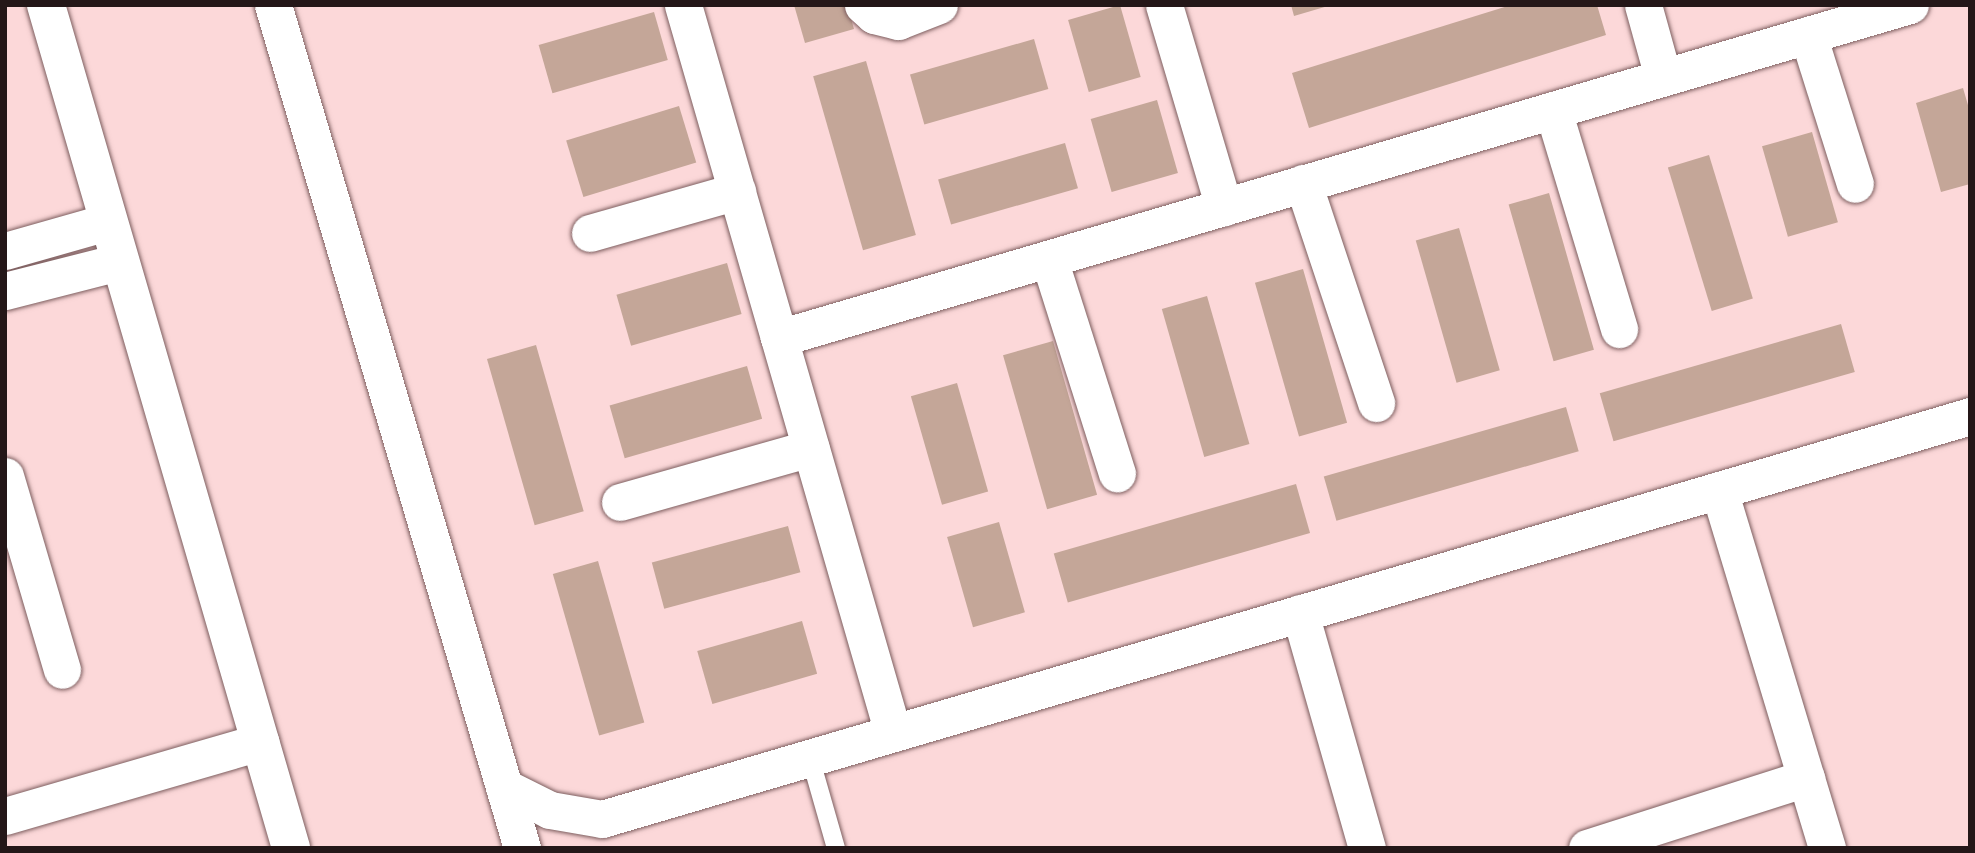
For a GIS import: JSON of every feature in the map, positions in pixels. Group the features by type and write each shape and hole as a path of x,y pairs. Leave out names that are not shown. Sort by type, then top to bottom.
{"street":[{"path":"46,5 291,848"},
{"path":"273,5 522,848"},
{"path":"683,5 893,733"},
{"path":"863,5 874,15 898,20 939,5"},
{"path":"1164,5 1224,207"},
{"path":"1643,5 1662,78"},
{"path":"779,338 1910,5"},
{"path":"1808,35 1855,184"},
{"path":"1553,110 1619,329"},
{"path":"1303,183 1376,403"},
{"path":"590,233 737,191"},
{"path":"5,251 107,222"},
{"path":"1049,259 1117,474"},
{"path":"5,291 119,262"},
{"path":"504,787 550,810 602,819 1970,416"},
{"path":"620,502 811,448"},
{"path":"5,476 62,670"},
{"path":"1718,490 1827,848"},
{"path":"1300,613 1367,848"},
{"path":"5,816 260,741"},
{"path":"1587,848 1806,778"},
{"path":"576,848 602,819"}],"lane":[{"path":"810,757 836,848"}],"building":[{"path":"794,5 847,5 854,29 805,43"},
{"path":"1120,5 1141,77 1089,92 1068,20"},
{"path":"1291,5 1328,5 1328,6 1294,16"},
{"path":"1511,5 1597,5 1606,35 1309,128 1292,73"},
{"path":"654,12 668,60 552,93 539,45"},
{"path":"1034,39 1048,89 924,125 910,75"},
{"path":"866,61 916,235 863,250 813,76"},
{"path":"1963,88 1970,112 1970,184 1941,192 1916,103"},
{"path":"1157,100 1178,173 1112,192 1091,119"},
{"path":"679,106 696,162 583,197 566,140"},
{"path":"1812,132 1838,222 1788,237 1762,146"},
{"path":"1065,143 1078,188 951,225 938,179"},
{"path":"1709,155 1753,298 1712,311 1668,168"},
{"path":"1549,193 1594,350 1554,361 1509,205"},
{"path":"1459,228 1500,370 1457,383 1416,240"},
{"path":"727,263 742,314 631,346 616,295"},
{"path":"1303,269 1347,423 1299,437 1255,283"},
{"path":"1207,296 1249,444 1204,457 1162,309"},
{"path":"1841,324 1855,372 1614,441 1600,393"},
{"path":"1053,341 1097,495 1047,509 1003,355"},
{"path":"536,345 584,511 535,525 487,359"},
{"path":"747,366 762,419 625,458 610,405"},
{"path":"957,383 988,492 942,505 911,396"},
{"path":"1566,407 1579,451 1336,521 1324,476"},
{"path":"1296,484 1310,533 1068,602 1054,553"},
{"path":"999,522 1025,612 973,627 947,537"},
{"path":"788,526 800,572 664,609 652,562"},
{"path":"598,561 644,722 599,735 553,574"},
{"path":"802,621 817,674 712,704 697,651"}]}
